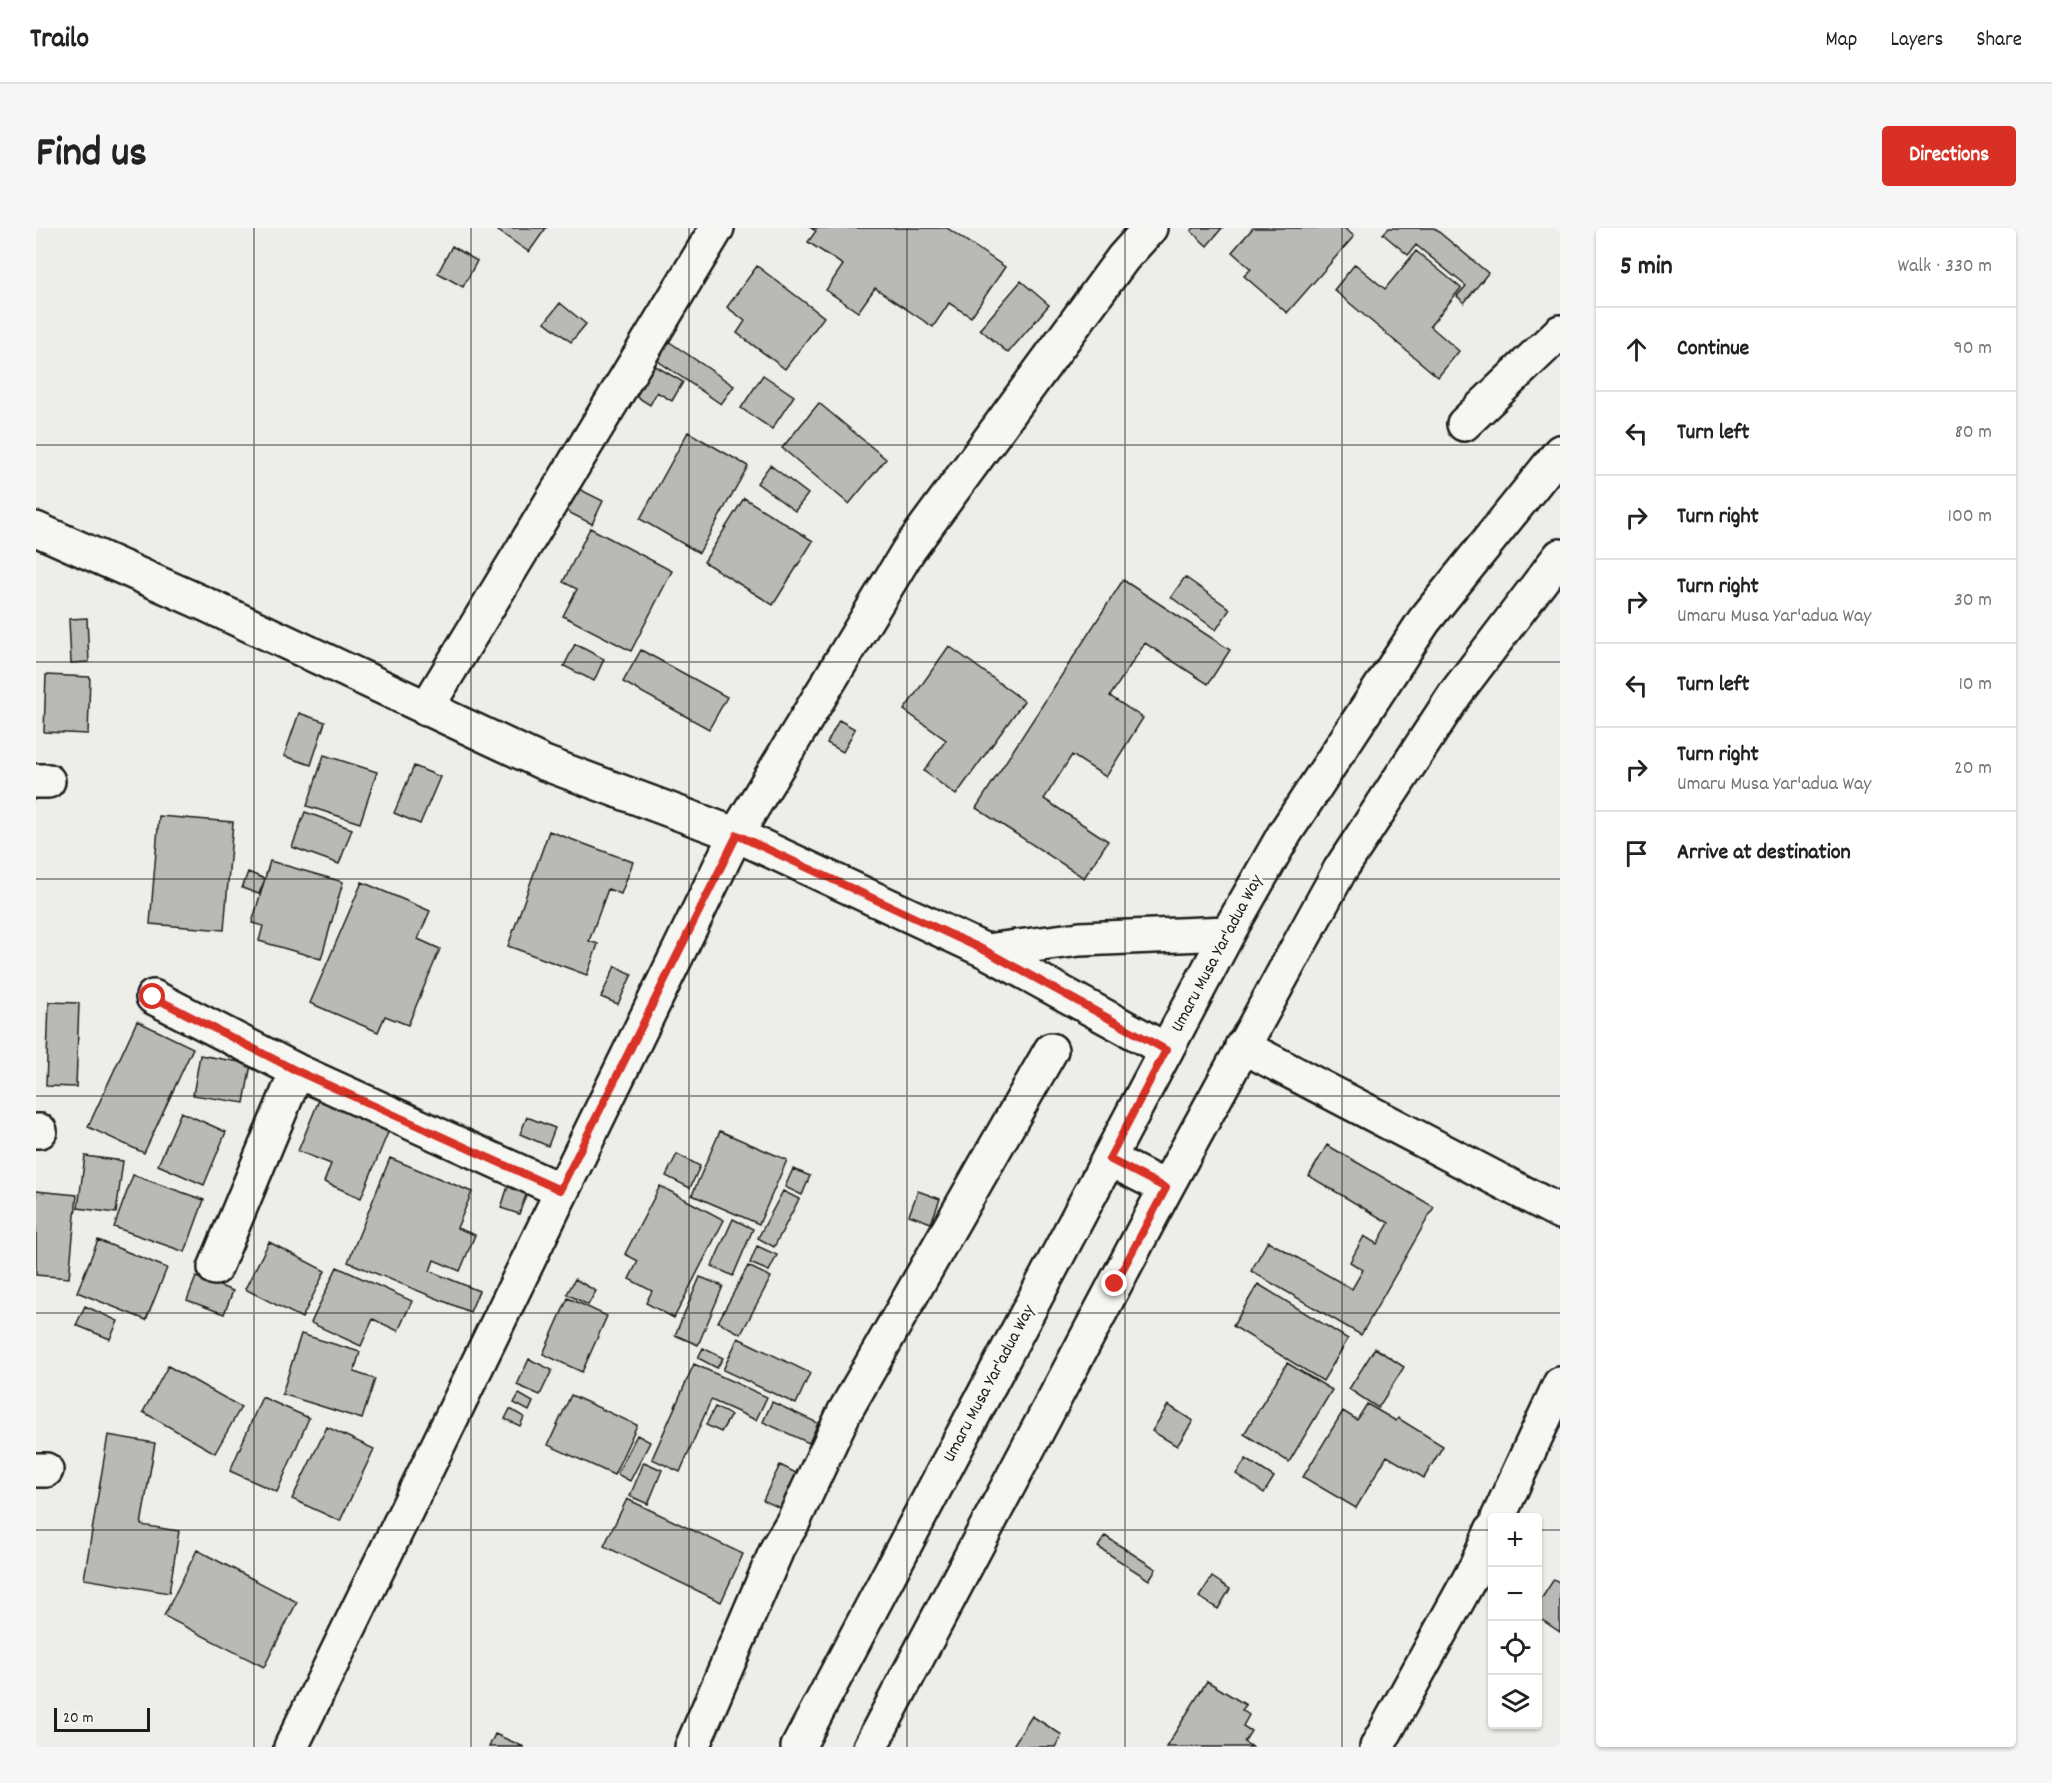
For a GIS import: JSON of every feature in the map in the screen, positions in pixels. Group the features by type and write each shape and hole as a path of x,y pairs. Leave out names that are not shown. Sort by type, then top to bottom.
{"street":[{"path":"426,709 717,228"},
{"path":"291,1747 491,1338 560,1190 737,835 908,551 1122,258 1150,228"},
{"path":"1464,424 1560,332"},
{"name":"Umaru Musa Yar'adua Way","path":"798,1747 1228,933 1285,833 1424,621 1560,452"},
{"path":"36,529 207,605 544,763 737,835 986,951 1166,1050"},
{"path":"870,1747 1242,1046 1340,870 1456,693 1560,556"},
{"path":"986,951 1080,939 1228,933"},
{"path":"153,997 297,1071 560,1190"},
{"path":"1242,1046 1560,1212"},
{"path":"692,1747 778,1547 793,1522 844,1413 1051,1050"},
{"path":"215,1268 297,1071"},
{"path":"1109,1159 1166,1188"},
{"path":"1500,1513 1560,1384"},
{"path":"1377,1747 1476,1567 1488,1539"}],"building":[{"path":"494,228 546,228 529,252"},
{"path":"811,228 947,228 1005,267 971,317 949,303 933,327 875,288 858,312 826,290 843,265 808,242 816,231"},
{"path":"1194,228 1222,228 1207,246 1191,231"},
{"path":"1253,228 1344,228 1354,236 1287,313 1244,276 1251,269 1232,252"},
{"path":"1389,228 1434,228 1488,273 1464,303 1457,296 1466,286 1416,245 1408,255 1383,234"},
{"path":"452,246 477,261 463,287 438,273"},
{"path":"1416,251 1461,288 1430,326 1459,351 1438,377 1334,290 1355,264 1385,289"},
{"path":"757,266 824,317 785,369 737,333 745,321 727,307"},
{"path":"1021,281 1049,305 1008,353 980,329"},
{"path":"560,303 586,324 571,342 545,322"},
{"path":"668,341 734,386 721,404 655,359"},
{"path":"652,364 683,382 672,401 657,392 650,405 634,395"},
{"path":"763,375 794,396 772,429 741,408"},
{"path":"819,403 886,459 849,504 782,448"},
{"path":"688,432 748,466 699,553 640,519"},
{"path":"770,465 808,494 795,511 757,483"},
{"path":"573,486 603,501 592,524 562,509"},
{"path":"744,498 813,541 773,605 704,562"},
{"path":"590,528 672,571 631,651 563,616 577,589 563,582"},
{"path":"1185,577 1230,609 1216,630 1171,597"},
{"path":"1123,580 1230,650 1208,684 1145,643 1110,696 1143,718 1106,777 1072,755 1044,799 1108,841 1084,878 976,808"},
{"path":"87,618 89,662 71,663 69,619"},
{"path":"575,644 604,659 594,681 564,666"},
{"path":"949,646 1024,701 956,795 924,771 946,740 904,710"},
{"path":"641,650 727,697 709,729 623,682"},
{"path":"46,675 90,677 88,734 44,732"},
{"path":"299,713 325,722 311,765 284,756"},
{"path":"839,720 855,729 843,752 827,743"},
{"path":"324,755 377,772 360,823 307,806"},
{"path":"414,766 440,777 420,824 394,813"},
{"path":"305,812 352,829 339,864 292,847"},
{"path":"159,816 233,822 224,930 150,924"},
{"path":"549,831 633,862 621,894 608,889 589,941 598,944 587,975 508,946"},
{"path":"270,861 343,882 321,959 259,941 263,926 252,923"},
{"path":"248,872 265,879 259,894 242,888"},
{"path":"362,882 430,911 418,939 440,949 408,1025 385,1016 378,1032 310,1003"},
{"path":"615,966 632,974 618,1004 601,997"},
{"path":"49,1002 79,1003 76,1087 46,1086"},
{"path":"137,1021 193,1048 144,1153 88,1127"},
{"path":"200,1055 251,1064 244,1103 193,1095"},
{"path":"319,1100 389,1130 361,1198 324,1182 331,1164 298,1151"},
{"path":"181,1112 226,1132 204,1185 158,1165"},
{"path":"527,1117 555,1128 548,1146 520,1134"},
{"path":"720,1131 787,1160 759,1224 692,1195"},
{"path":"1327,1145 1434,1207 1361,1335 1251,1271 1268,1241 1352,1289 1363,1270 1350,1262 1364,1236 1377,1244 1389,1223 1309,1176"},
{"path":"677,1154 700,1166 690,1188 666,1176"},
{"path":"85,1156 123,1161 116,1213 78,1208"},
{"path":"390,1158 472,1192 457,1228 475,1235 460,1271 434,1260 430,1271 479,1291 470,1312 348,1262"},
{"path":"793,1169 810,1176 802,1195 785,1187"},
{"path":"133,1175 204,1200 185,1252 114,1227"},
{"path":"510,1180 529,1187 519,1214 501,1208"},
{"path":"660,1186 724,1220 674,1318 646,1303 652,1291 629,1279 638,1261 625,1254"},
{"path":"36,1191 77,1195 69,1278 36,1275"},
{"path":"783,1191 799,1199 774,1247 758,1238"},
{"path":"918,1191 940,1199 931,1223 909,1215"},
{"path":"733,1219 753,1229 733,1276 712,1266"},
{"path":"98,1240 167,1268 146,1320 77,1292"},
{"path":"269,1242 325,1271 302,1318 245,1289"},
{"path":"757,1246 777,1255 769,1271 750,1263"},
{"path":"748,1266 771,1277 741,1334 718,1322"},
{"path":"337,1267 412,1301 398,1331 373,1319 361,1346 311,1323"},
{"path":"196,1277 233,1291 224,1314 187,1300"},
{"path":"700,1277 723,1286 698,1345 675,1335"},
{"path":"575,1279 596,1291 588,1305 567,1294"},
{"path":"1258,1284 1348,1339 1323,1381 1233,1326"},
{"path":"568,1298 607,1316 582,1372 543,1354"},
{"path":"85,1306 118,1321 110,1339 76,1325"},
{"path":"301,1334 360,1352 354,1372 375,1379 362,1419 282,1394"},
{"path":"738,1338 810,1373 796,1404 723,1370"},
{"path":"703,1348 723,1358 717,1368 698,1358"},
{"path":"1375,1348 1404,1367 1378,1408 1349,1389"},
{"path":"529,1359 552,1370 540,1395 517,1385"},
{"path":"1287,1363 1332,1390 1289,1462 1244,1434"},
{"path":"694,1364 767,1397 756,1420 711,1400 680,1472 652,1459"},
{"path":"168,1366 241,1407 215,1453 143,1412"},
{"path":"519,1394 533,1402 529,1411 514,1403"},
{"path":"571,1395 637,1425 614,1475 548,1445"},
{"path":"262,1397 309,1418 277,1492 230,1471"},
{"path":"772,1402 818,1423 809,1443 763,1422"},
{"path":"1367,1404 1396,1421 1398,1418 1443,1446 1424,1478 1387,1456 1356,1508 1303,1477 1343,1411 1357,1420"},
{"path":"1168,1405 1193,1421 1177,1446 1152,1431"},
{"path":"715,1407 731,1415 721,1432 706,1425"},
{"path":"510,1409 524,1417 520,1426 505,1419"},
{"path":"327,1427 374,1449 340,1521 292,1499"},
{"path":"108,1435 155,1443 141,1525 179,1531 169,1593 84,1579"},
{"path":"637,1435 650,1442 630,1481 617,1474"},
{"path":"1246,1459 1274,1477 1264,1493 1236,1474"},
{"path":"644,1462 662,1470 648,1504 630,1496"},
{"path":"780,1465 798,1474 782,1509 763,1500"},
{"path":"627,1499 743,1554 721,1602 604,1546"},
{"path":"1105,1536 1156,1569 1149,1580 1098,1547"},
{"path":"197,1550 297,1602 264,1667 164,1616"},
{"path":"1212,1577 1230,1589 1218,1609 1199,1597"},
{"path":"1554,1579 1560,1583 1560,1632 1542,1620 1542,1598"},
{"path":"1207,1681 1246,1705 1242,1710 1249,1715 1243,1726 1251,1731 1244,1742 1252,1747 1166,1747"},
{"path":"1032,1716 1062,1735 1055,1747 1012,1747"},
{"path":"495,1734 524,1747 489,1747"}],"route":[{"path":"153,997 297,1071 560,1190 737,835 986,951 1166,1050 1109,1159 1166,1188 1115,1284"}]}
